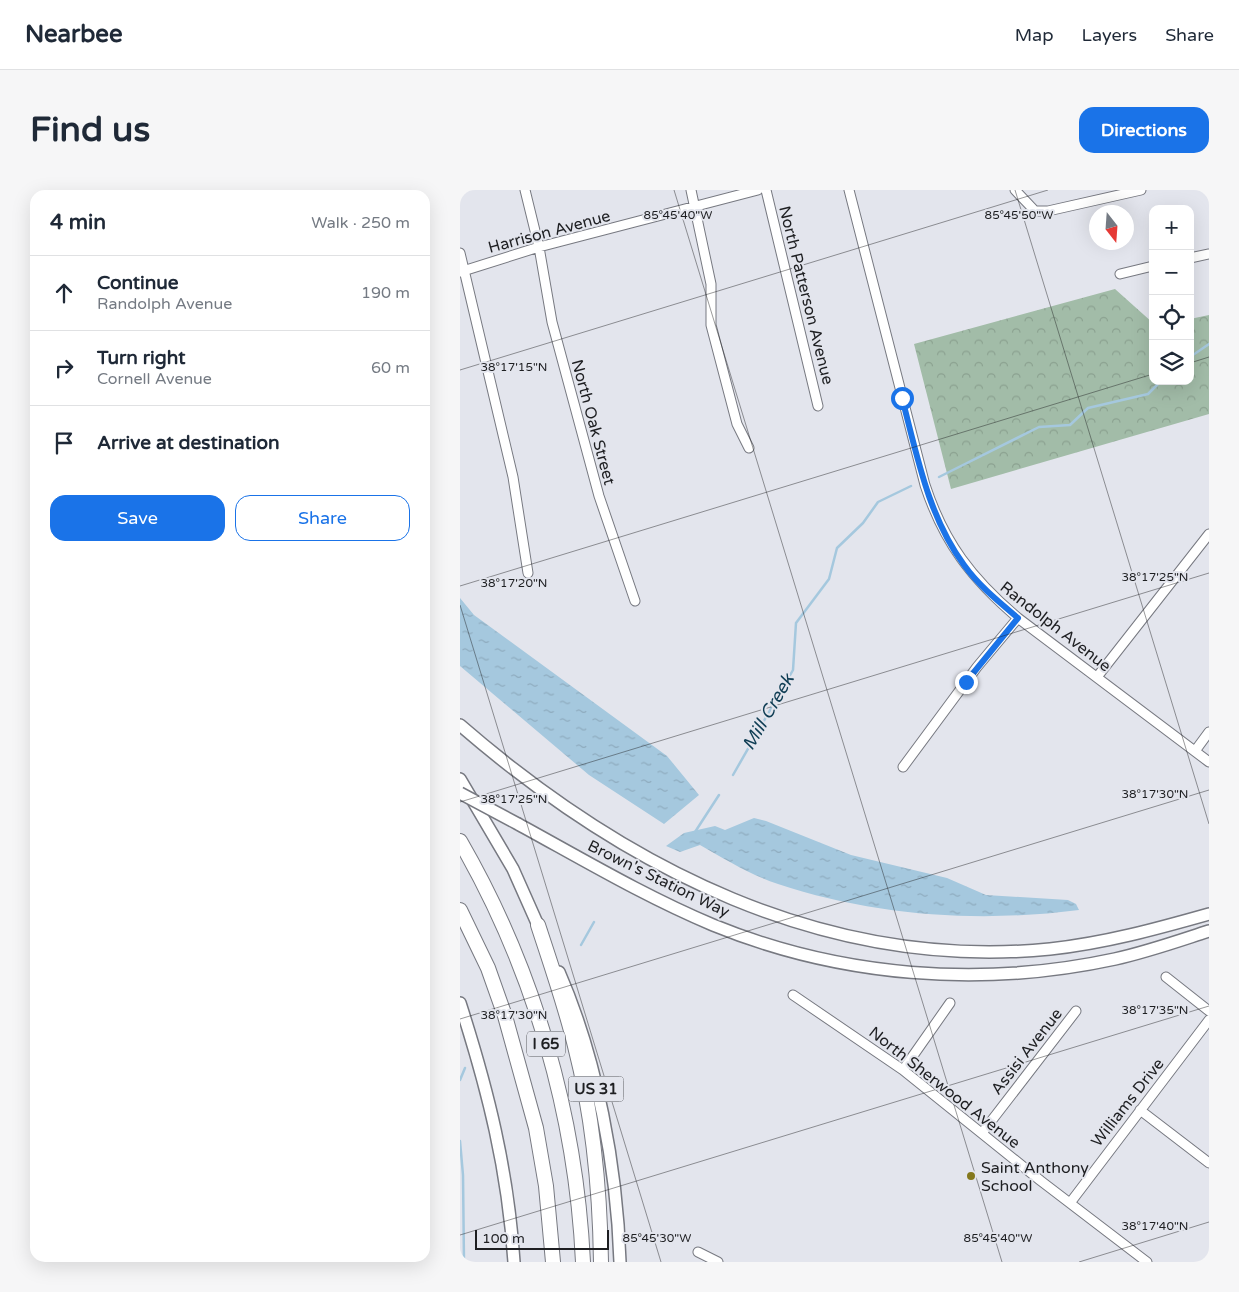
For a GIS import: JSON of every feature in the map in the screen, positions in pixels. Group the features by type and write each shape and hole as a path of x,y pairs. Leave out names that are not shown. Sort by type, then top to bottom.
{"highway":[{"name":"I 65","path":"460,841 501,920 531,994 557,1080 580,1208 583,1262"},
{"name":"I 65","path":"460,910 488,968 505,1016 536,1128 546,1186 554,1262"},
{"path":"538,925 575,1045 586,1097 595,1159 601,1262"}],"main road":[{"name":"Brown's Station Way","path":"460,725 537,788 640,855 697,885 747,906 835,933 919,948 1017,951 1058,948 1115,939 1209,914"},
{"name":"US 31","path":"460,779 513,869 566,989 584,1044 600,1107 612,1171 620,1262"},
{"name":"Brown's Station Way","path":"460,793 655,897 714,925 798,953 853,965 901,972 950,975 1017,973 1113,959 1209,931"},
{"path":"460,1003 479,1061 500,1144 514,1262"}],"street":[{"name":"North Oak Street","path":"525,190 539,247 552,322 596,487 635,601"},
{"path":"691,190 711,284 711,325 737,424 749,448"},
{"name":"Harrison Avenue","path":"462,271 539,247 758,190"},
{"name":"North Patterson Avenue","path":"766,190 818,406"},
{"name":"Randolph Avenue","path":"849,190 930,500 941,528 964,565 994,598 1018,618 1209,762"},
{"path":"1015,190 1035,211 1048,211 1141,190"},
{"path":"460,253 462,271 514,477 528,573"},
{"path":"1194,257 1209,254"},
{"path":"1120,274 1149,267"},
{"path":"1097,677 1209,534"},
{"path":"904,767 977,667 1018,618"},
{"path":"1195,751 1209,732"},
{"path":"1166,977 1209,1011"},
{"name":"North Sherwood Avenue","path":"793,995 903,1070 1147,1262"},
{"path":"903,1070 950,1003"},
{"name":"Assisi Avenue","path":"982,1133 1076,1012"},
{"name":"Williams Drive","path":"1070,1202 1209,1020"},
{"path":"1140,1110 1209,1163"},
{"path":"699,1262 698,1252 718,1262"}],"green space":[{"path":"1115,289 1149,319 1149,385 1194,385 1194,318 1209,315 1209,414 951,489 914,344"}],"water":[{"path":"460,598 474,615 667,756 699,795 664,824 589,775 460,666"},
{"path":"754,818 851,855 947,878 986,895 1068,900 1076,904 1079,910 1003,916 965,916 889,910 815,895 778,884 728,861 700,845 680,852 666,846 684,833 715,826 725,830"}],"waterway":[{"name":"Mill Creek","path":"1194,354 1209,344"},
{"name":"Mill Creek","path":"939,477 1039,427 1070,425 1088,408 1148,394 1157,385"},
{"name":"Mill Creek","path":"733,775 793,670 796,623 829,579 837,548 863,523 878,502 911,486"},
{"name":"Mill Creek","path":"695,832 719,795"},
{"name":"Mill Creek","path":"581,945 594,922"},
{"name":"Mill Creek","path":"460,1080 465,1068"},
{"name":"Mill Creek","path":"460,1141 463,1175 464,1262"}],"place":[{"name":"Saint Anthony School","path":"971,1176"}],"route":[{"path":"902,398 925,485 941,528 964,565 977,581 1018,618 966,682"}]}
